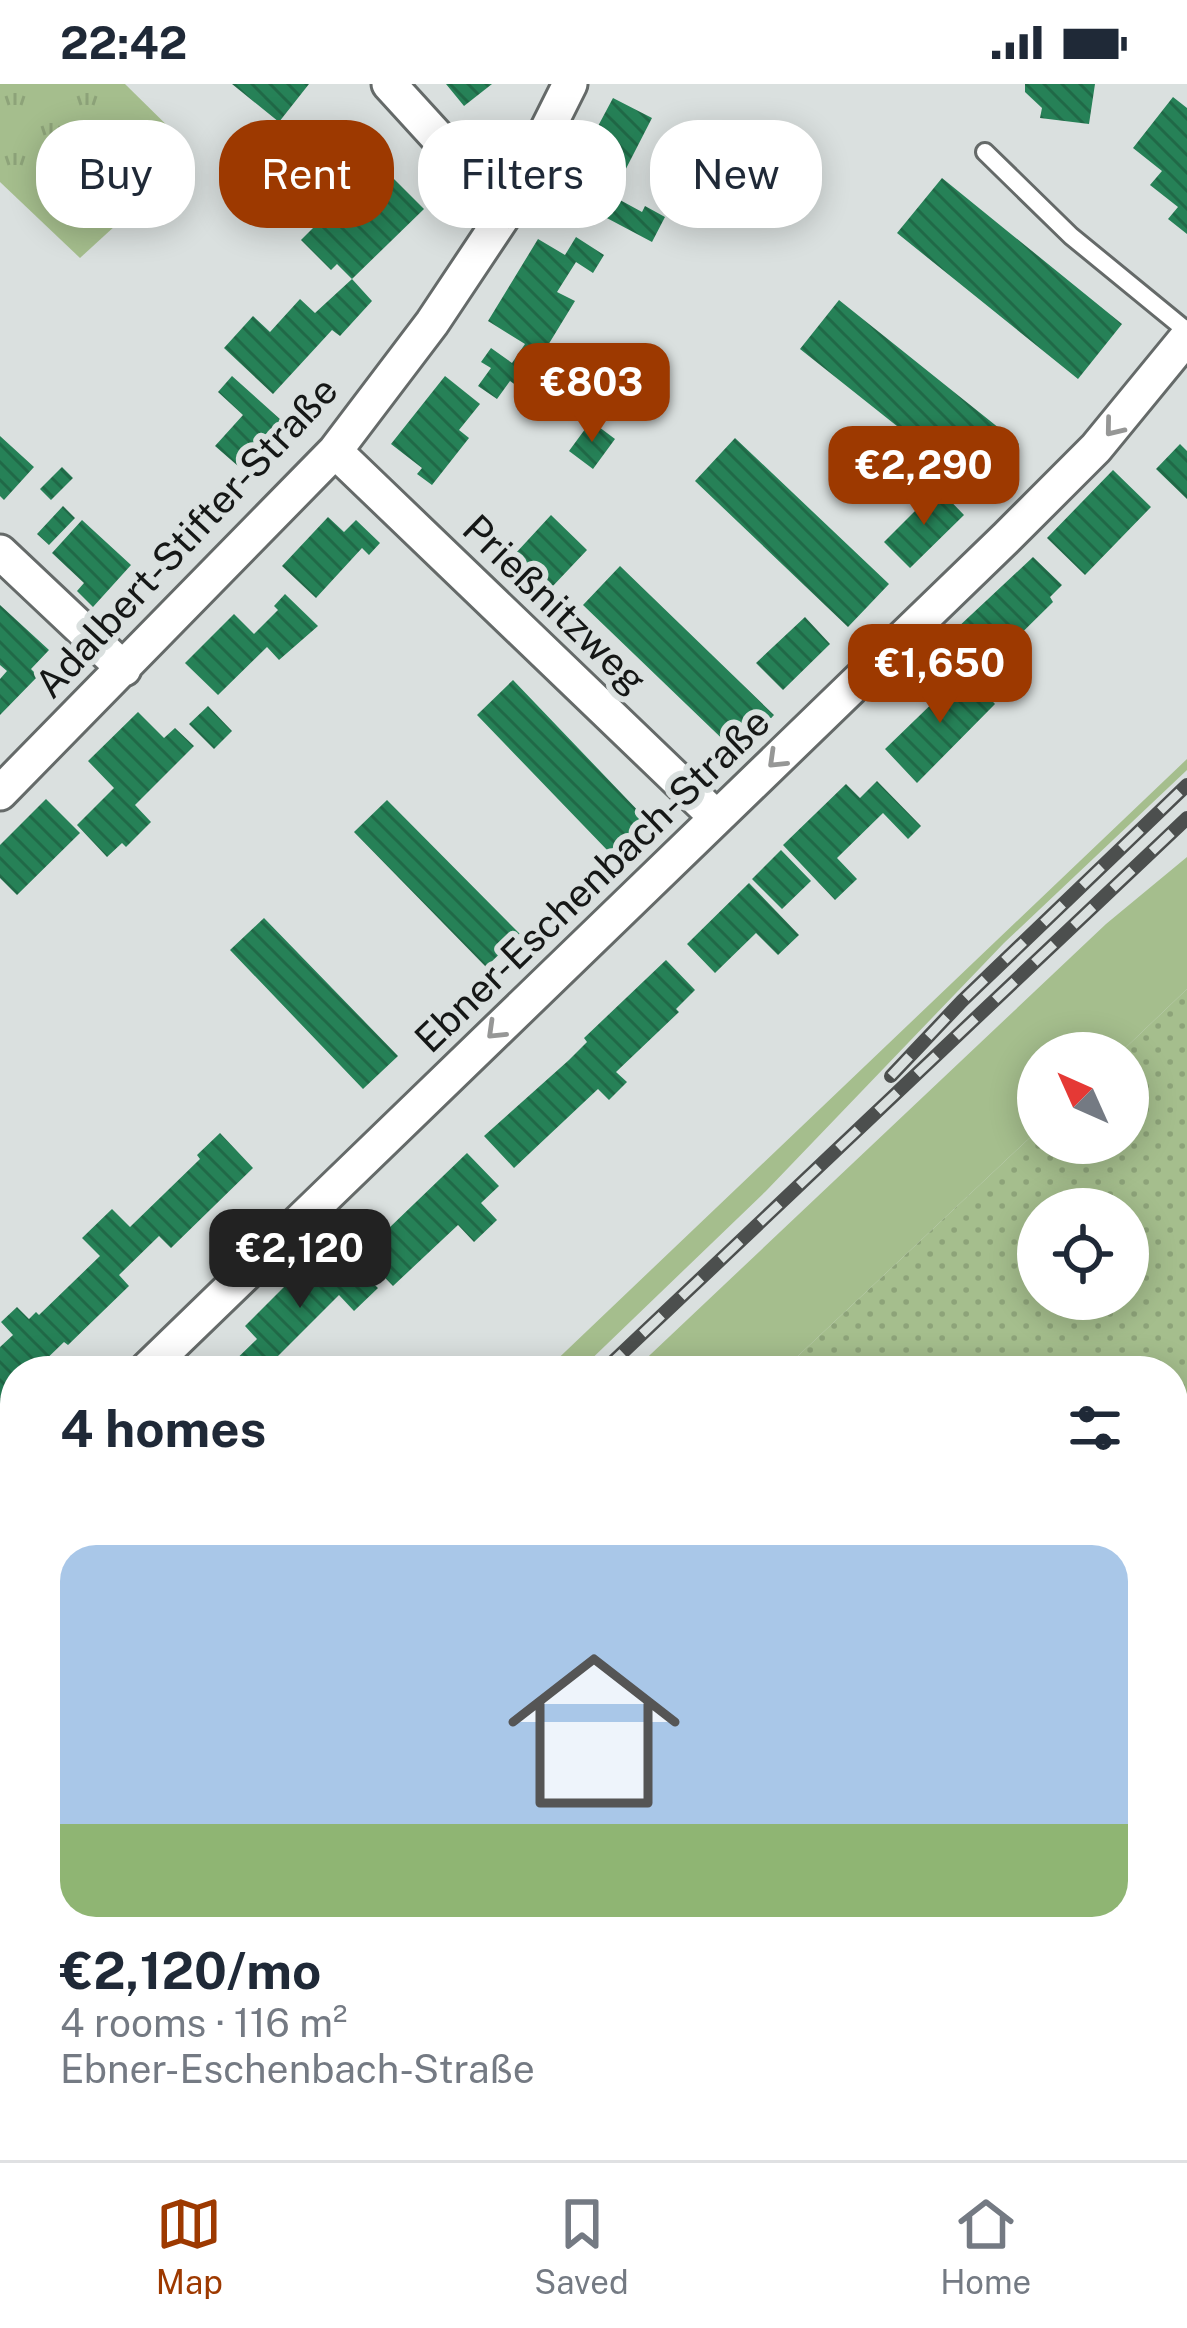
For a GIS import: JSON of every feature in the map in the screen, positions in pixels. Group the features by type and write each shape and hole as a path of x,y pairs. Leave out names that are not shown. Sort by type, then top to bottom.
{"street":[{"path":"389,84 422,120"},
{"name":"Adalbert-Stifter-Straße","path":"552,120 570,84"},
{"name":"Adalbert-Stifter-Straße","path":"0,793 335,451 432,323 495,228"},
{"name":"Ebner-Eschenbach-Straße","path":"160,1356 1082,463 1187,334"},
{"name":"Prießnitzweg","path":"335,451 716,817"},
{"path":"0,552 124,669"}],"lane":[{"path":"986,152 1071,236 1187,334"}],"green space":[{"path":"0,84 125,84 162,120 36,120 36,216 0,182"},
{"path":"48,228 113,228 80,258"},
{"path":"1187,759 1187,770 1004,943 766,1191 595,1356 561,1356"},
{"path":"1187,857 1187,989 1142,1032 1017,1032 1017,1150 798,1356 649,1356 1106,924"},
{"path":"1187,989 1187,1356 798,1356 1017,1150 1017,1164 1149,1164 1149,1032 1142,1032"}],"building":[{"path":"232,84 309,84 277,120"},
{"path":"446,84 492,84 464,106"},
{"path":"1025,84 1095,84 1089,124 1040,118 1042,108 1025,92"},
{"path":"1173,97 1187,108 1187,234 1168,219 1178,207 1150,185 1162,171 1133,148"},
{"path":"613,98 652,118 626,169 626,120 601,120"},
{"path":"942,178 1122,324 1078,379 897,233"},
{"path":"394,179 418,203 418,215 352,279 337,264 331,270 301,240 313,228 394,228"},
{"path":"626,203 642,212 645,206 650,209 650,228 659,228 652,242 626,228"},
{"path":"576,237 604,255 593,273 576,262 557,292 575,301 542,355 567,371 554,391 526,373 517,386 510,381 497,399 478,386 491,368 481,362 491,348 512,363 525,344 488,321 538,239 565,255"},
{"path":"352,279 372,301 340,336 332,330 273,394 224,348 253,316 270,332 300,299 315,313"},
{"path":"839,300 1019,444 980,492 800,349"},
{"path":"232,376 281,420 238,466 215,446 243,415 218,392"},
{"path":"445,376 480,404 459,430 469,438 432,485 417,474 422,468 391,444"},
{"path":"591,421 615,439 593,469 569,451"},
{"path":"0,436 34,467 4,500 0,496"},
{"path":"735,438 889,584 848,627 695,481"},
{"path":"1180,444 1187,451 1187,499 1156,469"},
{"path":"62,467 73,478 51,500 40,489"},
{"path":"1113,470 1151,507 1085,575 1047,538"},
{"path":"938,488 964,515 910,568 884,542"},
{"path":"63,506 75,518 49,545 37,534"},
{"path":"551,515 587,550 551,588 515,554"},
{"path":"328,517 344,532 356,520 380,543 369,555 362,548 316,598 282,566"},
{"path":"82,520 131,565 93,607 77,591 84,583 52,553"},
{"path":"1033,557 1062,585 1050,597 1053,602 990,664 956,629"},
{"path":"620,566 774,715 738,754 583,605"},
{"path":"285,594 318,626 279,660 267,647 218,695 185,663 234,614 254,634 278,610 274,606"},
{"path":"0,605 49,650 31,669 38,676 0,715 0,679 7,671 0,665"},
{"path":"805,617 830,644 783,690 756,663"},
{"path":"961,668 995,704 917,783 885,749 947,689 943,685"},
{"path":"513,680 645,818 609,852 477,715"},
{"path":"208,706 232,731 214,749 189,724"},
{"path":"138,712 164,738 175,728 194,746 135,805 151,822 126,847 122,843 107,857 77,825 114,788 88,761"},
{"path":"877,781 921,826 908,839 883,813 837,858 857,879 835,900 783,845 846,784 860,798"},
{"path":"46,799 80,833 17,895 0,878 0,845"},
{"path":"387,800 520,934 486,967 354,832"},
{"path":"781,850 811,881 782,909 752,879"},
{"path":"749,883 799,935 778,955 756,933 715,973 687,944"},
{"path":"264,918 398,1056 363,1089 230,950"},
{"path":"666,960 695,990 676,1009 679,1012 616,1072 627,1082 609,1100 598,1089 514,1168 484,1136 569,1060 587,1042 584,1038"},
{"path":"220,1133 253,1168 171,1248 159,1236 119,1275 129,1286 68,1345 64,1342 50,1356 0,1356 0,1347 13,1335 1,1322 17,1307 29,1319 36,1312 39,1315 100,1256 82,1238 112,1209 130,1227 200,1159 197,1155"},
{"path":"467,1153 499,1186 481,1203 497,1220 474,1242 458,1225 393,1286 362,1254"},
{"path":"340,1252 378,1288 354,1311 339,1295 278,1356 239,1356 257,1339 245,1326 307,1264 317,1274"}],"railway":[{"path":"891,1076 962,1001 1187,785"},
{"path":"619,1356 1187,818"}]}
